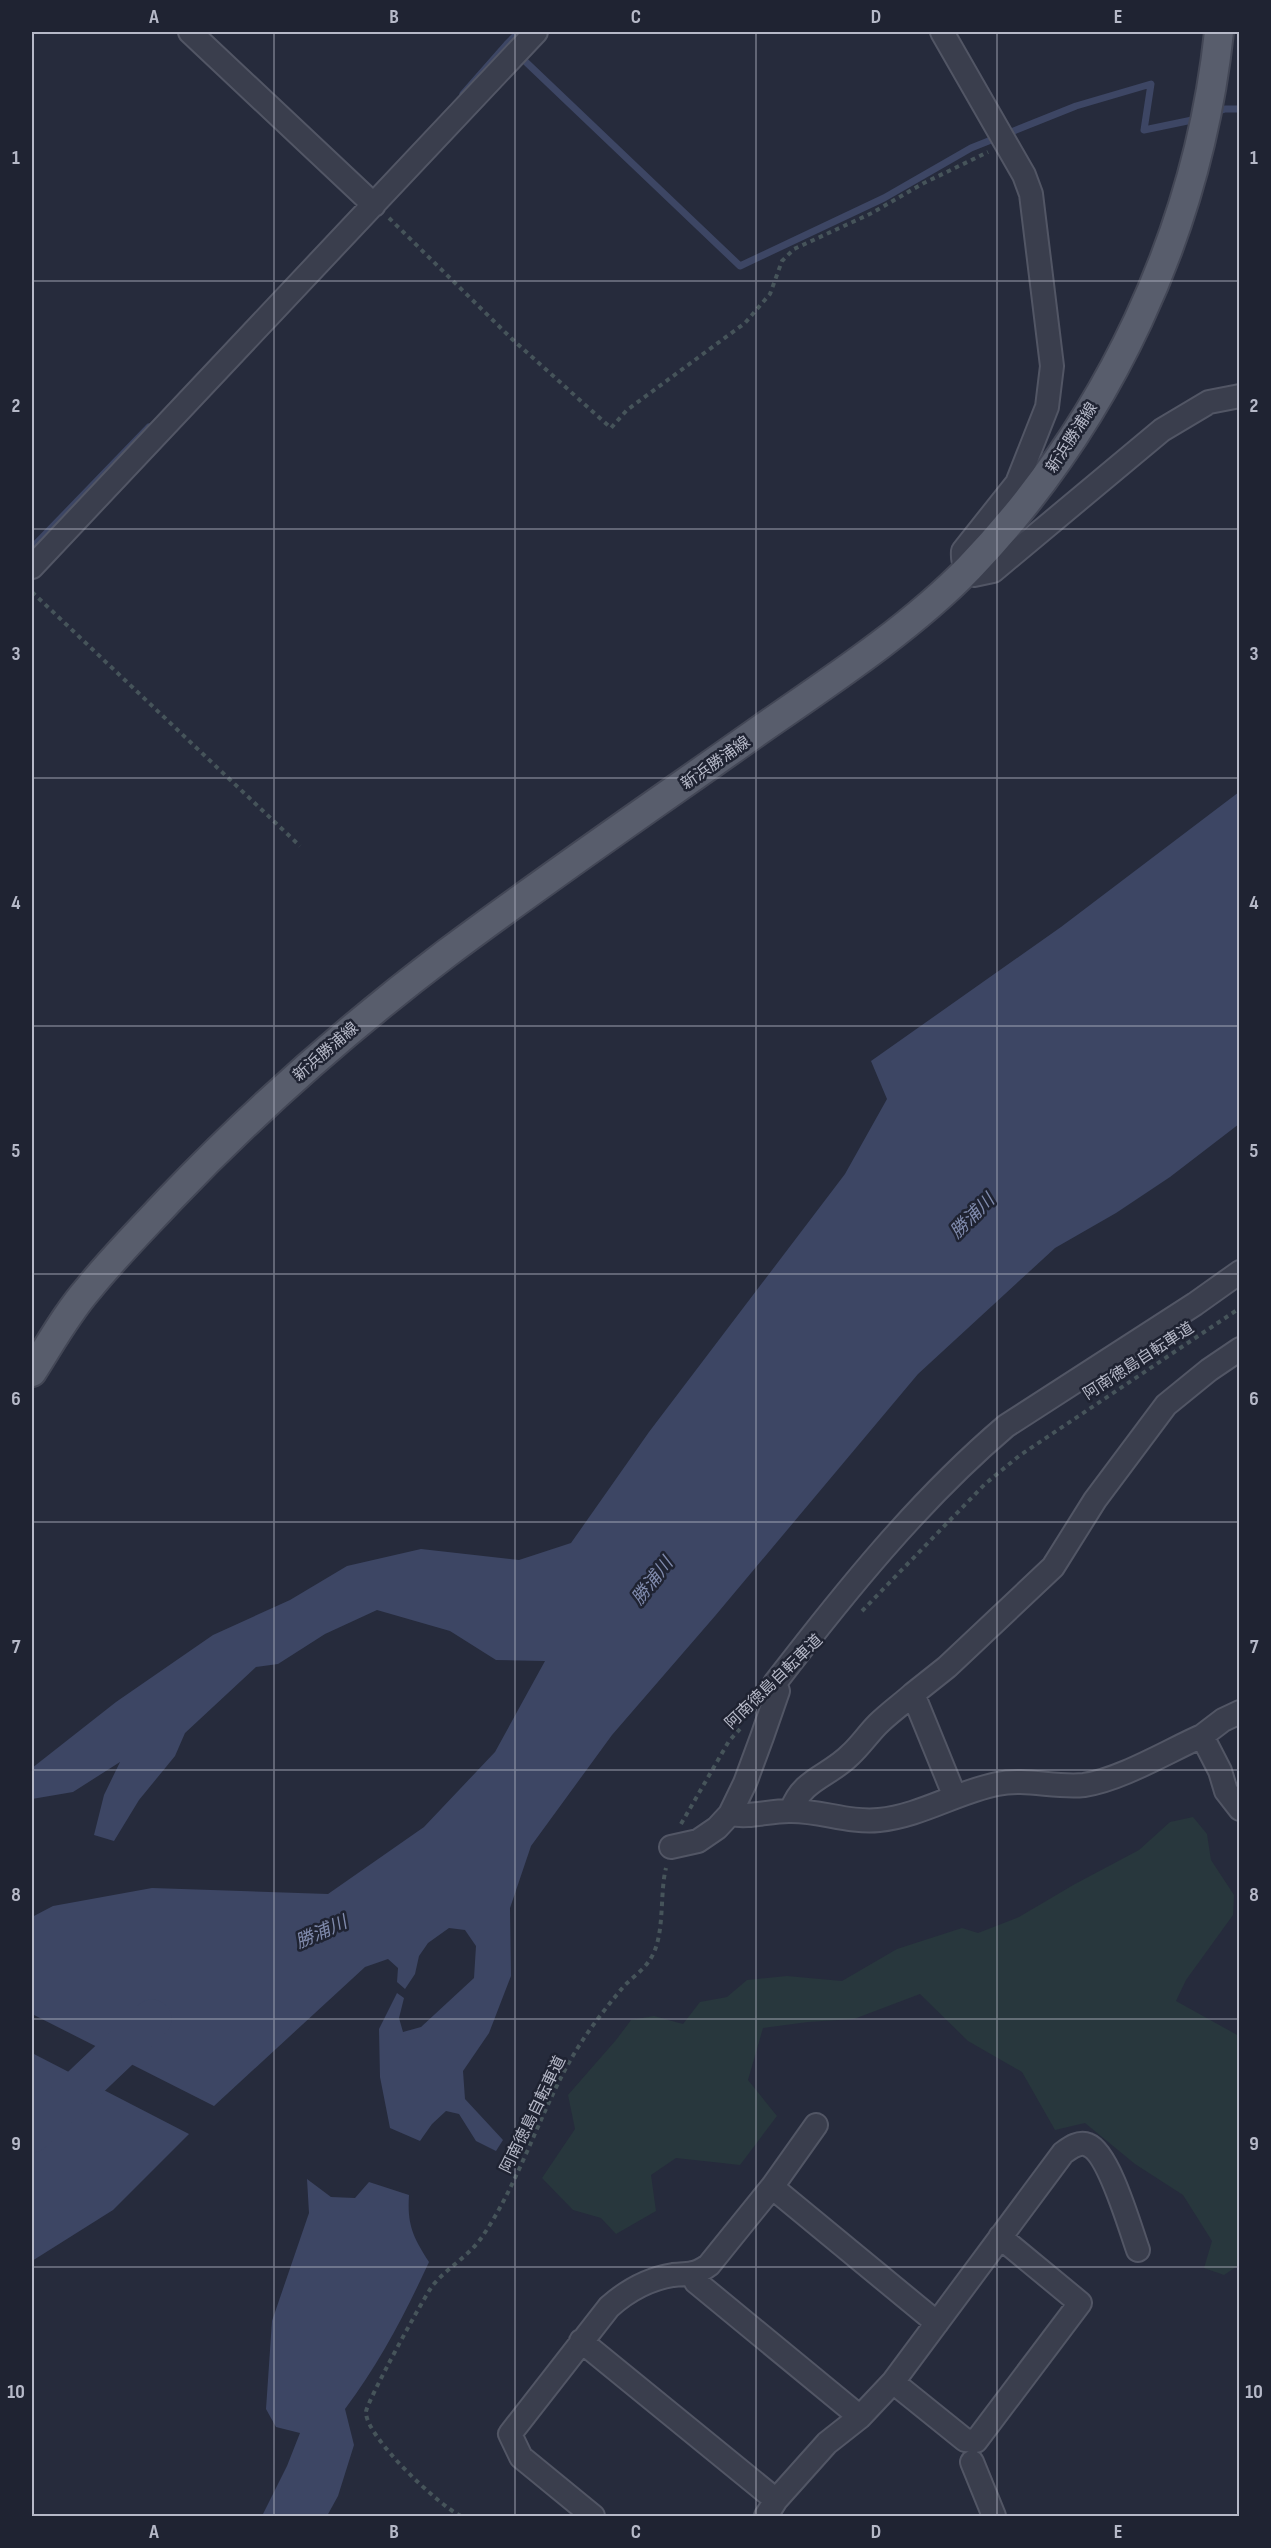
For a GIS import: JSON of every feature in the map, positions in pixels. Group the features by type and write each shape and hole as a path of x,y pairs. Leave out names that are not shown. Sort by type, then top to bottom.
{"main road":[{"name":"新浜勝浦線","path":"32,1372 86,1290 141,1229 263,1105 338,1038 457,946 837,676 908,621 967,569 1037,489 1077,430 1118,360 1154,285 1184,206 1204,127 1219,32"}],"street":[{"path":"190,32 374,205"},
{"path":"32,567 536,32"},
{"path":"942,32 1024,175 1031,194 1052,366 1047,407 1017,483 963,551 962,560 967,569 974,575 993,571 1162,430 1209,402 1239,396"},
{"path":"671,1847 698,1842 717,1828 730,1814 745,1783 778,1692 775,1683 866,1569 926,1502 978,1450 1006,1426 1176,1317 1239,1272"},
{"path":"790,1811 796,1796 802,1790 815,1778 843,1761 878,1724 947,1667 1053,1567 1095,1500 1166,1405 1239,1349"},
{"path":"913,1694 956,1797"},
{"path":"730,1814 742,1817 790,1811 850,1820 880,1820 956,1797 973,1789 1006,1782 1064,1787 1087,1784 1118,1774 1202,1736 1222,1720 1239,1712"},
{"path":"1202,1736 1220,1771 1226,1791 1239,1809"},
{"path":"593,2517 521,2457 510,2434 581,2341 609,2307 628,2290 649,2281 674,2275 692,2275 709,2265 772,2187 816,2125"},
{"path":"581,2341 771,2508 827,2443 860,2417 893,2382 1063,2153 1073,2145 1087,2144 1100,2152 1109,2170 1138,2250"},
{"path":"772,2187 937,2323"},
{"path":"893,2382 965,2440 976,2441 1080,2303 1000,2237"},
{"path":"692,2275 696,2282 860,2417"},
{"path":"972,2462 994,2517"}],"path":[{"path":"374,205 512,339 611,429 627,410 745,323 770,294 782,261 794,249 872,213 964,162 1005,144"},
{"path":"32,592 300,846"},
{"name":"阿南徳島自転車道","path":"857,1616 985,1484 1018,1456 1239,1308"},
{"name":"阿南徳島自転車道","path":"461,2517 432,2495 376,2437 368,2424 367,2404 424,2297 435,2282 475,2247 486,2232 548,2102 597,2017 650,1960 657,1944 662,1881 671,1847 688,1808 729,1741 745,1724"}],"shaded area":[{"path":"1193,1817 1207,1834 1211,1860 1234,1895 1233,1915 1186,1980 1176,2001 1239,2036 1239,2265 1224,2275 1204,2268 1212,2241 1183,2195 1135,2164 1085,2123 1055,2130 1022,2072 968,2041 920,1994 854,2019 763,2028 748,2080 777,2116 740,2165 676,2158 651,2175 656,2211 616,2234 601,2218 573,2210 542,2178 575,2129 568,2095 631,2020 654,2016 683,2024 700,2002 727,1997 747,1980 787,1976 842,1981 897,1949 962,1928 978,1933 1019,1917 1139,1850 1170,1822"}],"water":[{"path":"1239,792 1239,1124 1170,1177 1116,1213 1055,1248 918,1374 612,1735 531,1846 510,1908 511,1976 489,2033 463,2071 465,2099 503,2140 496,2151 476,2141 459,2114 446,2111 432,2124 420,2141 390,2128 380,2077 379,2029 397,1993 404,1998 399,2018 403,2032 421,2027 474,1978 476,1946 465,1930 449,1928 428,1943 419,1956 415,1974 405,1989 397,1982 398,1968 388,1959 365,1967 214,2106 32,2014 32,1917 53,1906 152,1888 328,1894 424,1827 495,1752 545,1661 496,1660 450,1631 377,1610 325,1634 278,1664 256,1667 185,1733 175,1756 139,1800 114,1841 94,1835 104,1795 120,1762 73,1792 32,1799 32,1768 116,1702 213,1635 290,1600 347,1566 421,1549 519,1560 571,1543 649,1432 845,1174 887,1099 871,1061 1061,927"},
{"path":"32,2053 189,2134 113,2210 32,2261"},
{"path":"307,2179 331,2197 355,2198 369,2182 409,2195 412,2230 429,2262 391,2338 345,2409 354,2445 338,2496 327,2516 262,2516 287,2466 300,2433 276,2427 266,2409 272,2321 309,2213"}],"waterway":[{"path":"507,44 519,32"},
{"path":"463,94 507,44 740,266 884,198 971,148 1076,106 1151,84 1144,130 1197,119"},
{"path":"1213,113 1225,109 1240,109"},
{"path":"32,548 149,427"},
{"name":"勝浦川","path":"32,2133 152,2019"}]}
